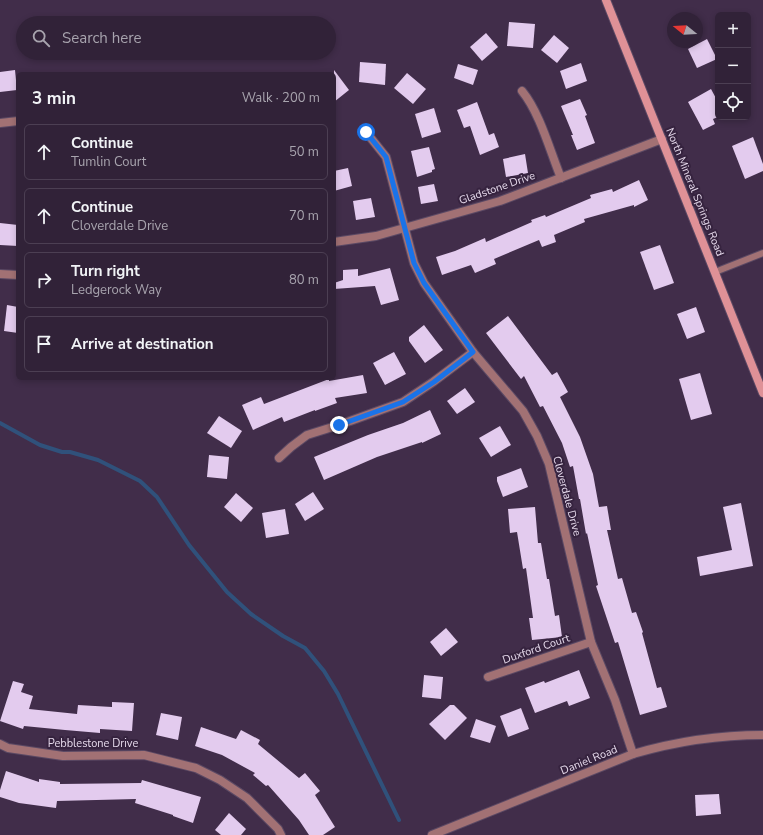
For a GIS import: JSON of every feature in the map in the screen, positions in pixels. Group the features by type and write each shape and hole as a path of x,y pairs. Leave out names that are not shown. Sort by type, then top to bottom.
{"street":[{"name":"North Mineral Springs Road","path":"606,0 763,393"},
{"path":"522,91 528,98 536,113 561,178"},
{"path":"0,123 16,121"},
{"name":"Cloverdale Drive","path":"366,132 386,157 414,263 424,283 473,352 523,412 537,436 549,464 591,642 615,700 633,754"},
{"name":"Gladstone Drive","path":"336,242 376,236 405,229 500,201 662,140"},
{"path":"0,274 16,275"},
{"path":"279,458 307,434 339,425 403,402 434,382 473,352"},
{"name":"Duxford Court","path":"488,677 591,642"},
{"name":"Daniel Road","path":"432,835 633,754 660,747 699,740 763,735"},
{"name":"Pebblestone Drive","path":"0,744 8,748 63,756 144,755 196,768 220,780 248,798 281,835"}],"lane":[{"path":"715,272 763,253"}],"building":[{"path":"509,22 535,24 533,48 507,46"},
{"path":"486,33 498,47 482,61 470,47"},
{"path":"554,35 569,48 557,63 541,50"},
{"path":"707,39 715,55 715,60 697,68 688,49 703,48 703,41"},
{"path":"360,62 386,64 385,85 359,82"},
{"path":"581,63 587,81 566,89 560,71"},
{"path":"458,64 478,70 473,85 454,78"},
{"path":"15,70 16,90 0,92 0,72"},
{"path":"336,73 349,90 336,100"},
{"path":"407,73 426,89 413,104 394,88"},
{"path":"711,89 715,96 715,118 713,119 715,124 703,130 688,102"},
{"path":"580,99 587,115 585,116 595,143 577,150 571,135 573,135 561,106"},
{"path":"477,102 489,135 494,133 499,147 480,155 470,126 464,128 457,110"},
{"path":"434,108 441,132 422,138 415,114"},
{"path":"753,137 763,164 763,171 745,179 732,146"},
{"path":"429,147 435,169 432,170 432,172 417,177 411,151"},
{"path":"525,154 528,173 506,177 503,159"},
{"path":"348,168 352,186 336,190 336,171"},
{"path":"639,180 648,200 634,207 634,205 584,219 585,222 554,235 556,242 542,247 539,240 494,259 496,264 475,273 471,265 442,275 436,257 455,251 485,238 486,242 532,222 531,220 545,215 546,217 591,198 590,195 612,189 613,192"},
{"path":"434,184 438,201 421,204 418,187"},
{"path":"371,198 375,217 356,220 353,201"},
{"path":"0,223 16,225 16,246 0,245"},
{"path":"660,245 674,283 654,290 640,252"},
{"path":"390,268 399,300 381,305 375,286 336,289 336,282 343,280 343,270 358,269 358,276"},
{"path":"7,305 16,307 16,333 4,331"},
{"path":"696,307 705,332 687,339 677,314"},
{"path":"508,316 552,375 557,372 568,392 560,397 580,437 593,474 599,507 607,506 611,530 607,530 618,579 622,578 632,613 636,612 643,632 642,633 657,688 661,687 667,707 640,715 618,642 615,643 596,586 598,585 587,533 586,534 573,466 570,467 562,443 543,406 540,407 524,376 521,379 486,333"},
{"path":"424,325 443,350 425,363 409,341 409,337"},
{"path":"394,352 406,374 385,385 373,363"},
{"path":"700,373 712,414 691,420 679,379"},
{"path":"363,375 367,393 335,398 337,403 284,422 282,417 253,430 242,405 261,397 264,404 326,380"},
{"path":"465,388 475,402 457,414 447,401"},
{"path":"430,410 441,434 422,443 377,457 324,480 314,457 368,435 403,423"},
{"path":"219,416 242,431 231,448 207,433"},
{"path":"500,426 511,445 491,457 479,438"},
{"path":"209,455 229,457 227,479 207,477"},
{"path":"521,468 528,487 503,497 497,477"},
{"path":"313,492 324,509 305,521 295,504"},
{"path":"236,493 253,508 241,522 224,507"},
{"path":"741,503 753,566 700,576 697,557 732,550 723,507"},
{"path":"535,507 538,543 541,543 555,616 559,615 562,637 532,640 529,618 533,618 526,568 523,569 517,532 510,533 508,509"},
{"path":"285,509 289,534 266,538 262,513"},
{"path":"446,628 458,642 441,656 430,642"},
{"path":"579,670 590,698 569,706 567,701 535,713 525,688 544,681 545,683"},
{"path":"424,675 443,677 441,699 422,697"},
{"path":"13,681 24,684 21,692 33,696 29,709 77,714 78,705 112,707 112,702 134,703 132,731 100,729 100,733 24,726 23,729 0,721"},
{"path":"450,705 454,705 467,718 445,740 429,724"},
{"path":"521,708 529,729 508,737 500,716"},
{"path":"161,713 182,717 178,740 156,735"},
{"path":"476,719 496,726 490,743 470,737"},
{"path":"201,727 236,739 241,730 260,740 258,744 299,778 305,773 320,791 315,795 335,827 323,835 309,835 299,820 268,785 266,786 253,775 255,773 222,755 195,746"},
{"path":"6,771 39,782 39,779 60,782 60,784 141,783 142,780 201,797 193,823 135,803 136,799 57,801 56,808 19,803 0,797 0,790"},
{"path":"719,794 721,814 696,816 695,795"},
{"path":"229,813 246,829 241,835 221,835 215,830"}],"waterway":[{"path":"0,423 40,445 62,452 70,452 98,460 140,481 157,497 189,545 227,592 251,614 283,636 305,648 324,671 338,694 399,820"}],"route":[{"path":"339,425 403,402 434,382 473,352 424,283 414,263 386,157 366,132"}]}
